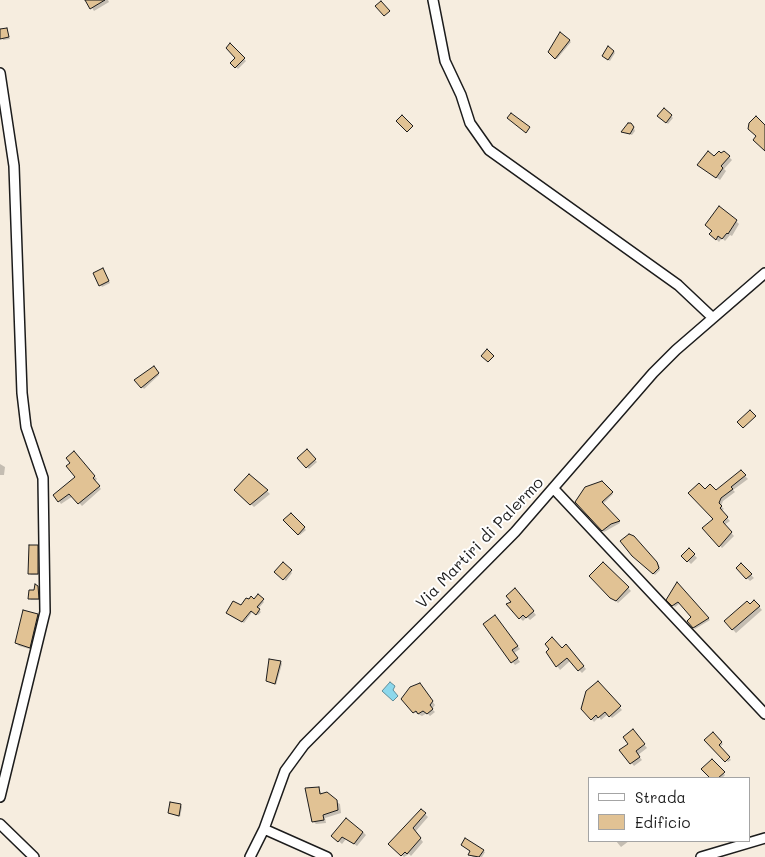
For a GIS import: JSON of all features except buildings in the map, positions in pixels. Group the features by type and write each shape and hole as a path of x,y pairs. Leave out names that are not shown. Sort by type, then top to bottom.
{"street":[{"path":"433,0 444,61 461,95 470,124 489,150 678,285 713,318"},
{"path":"0,73 14,166 22,393 26,427 43,478 45,612 0,797"},
{"name":"Via Martiri di Palermo","path":"250,857 264,829 285,771 304,745 515,532 654,374 713,318 765,273"},
{"path":"553,488 765,714"},
{"path":"0,824 34,857"},
{"path":"264,829 327,857"},
{"path":"701,857 765,838"}],"water":[{"path":"390,682 395,686 393,690 398,696 393,701 382,691"}]}
